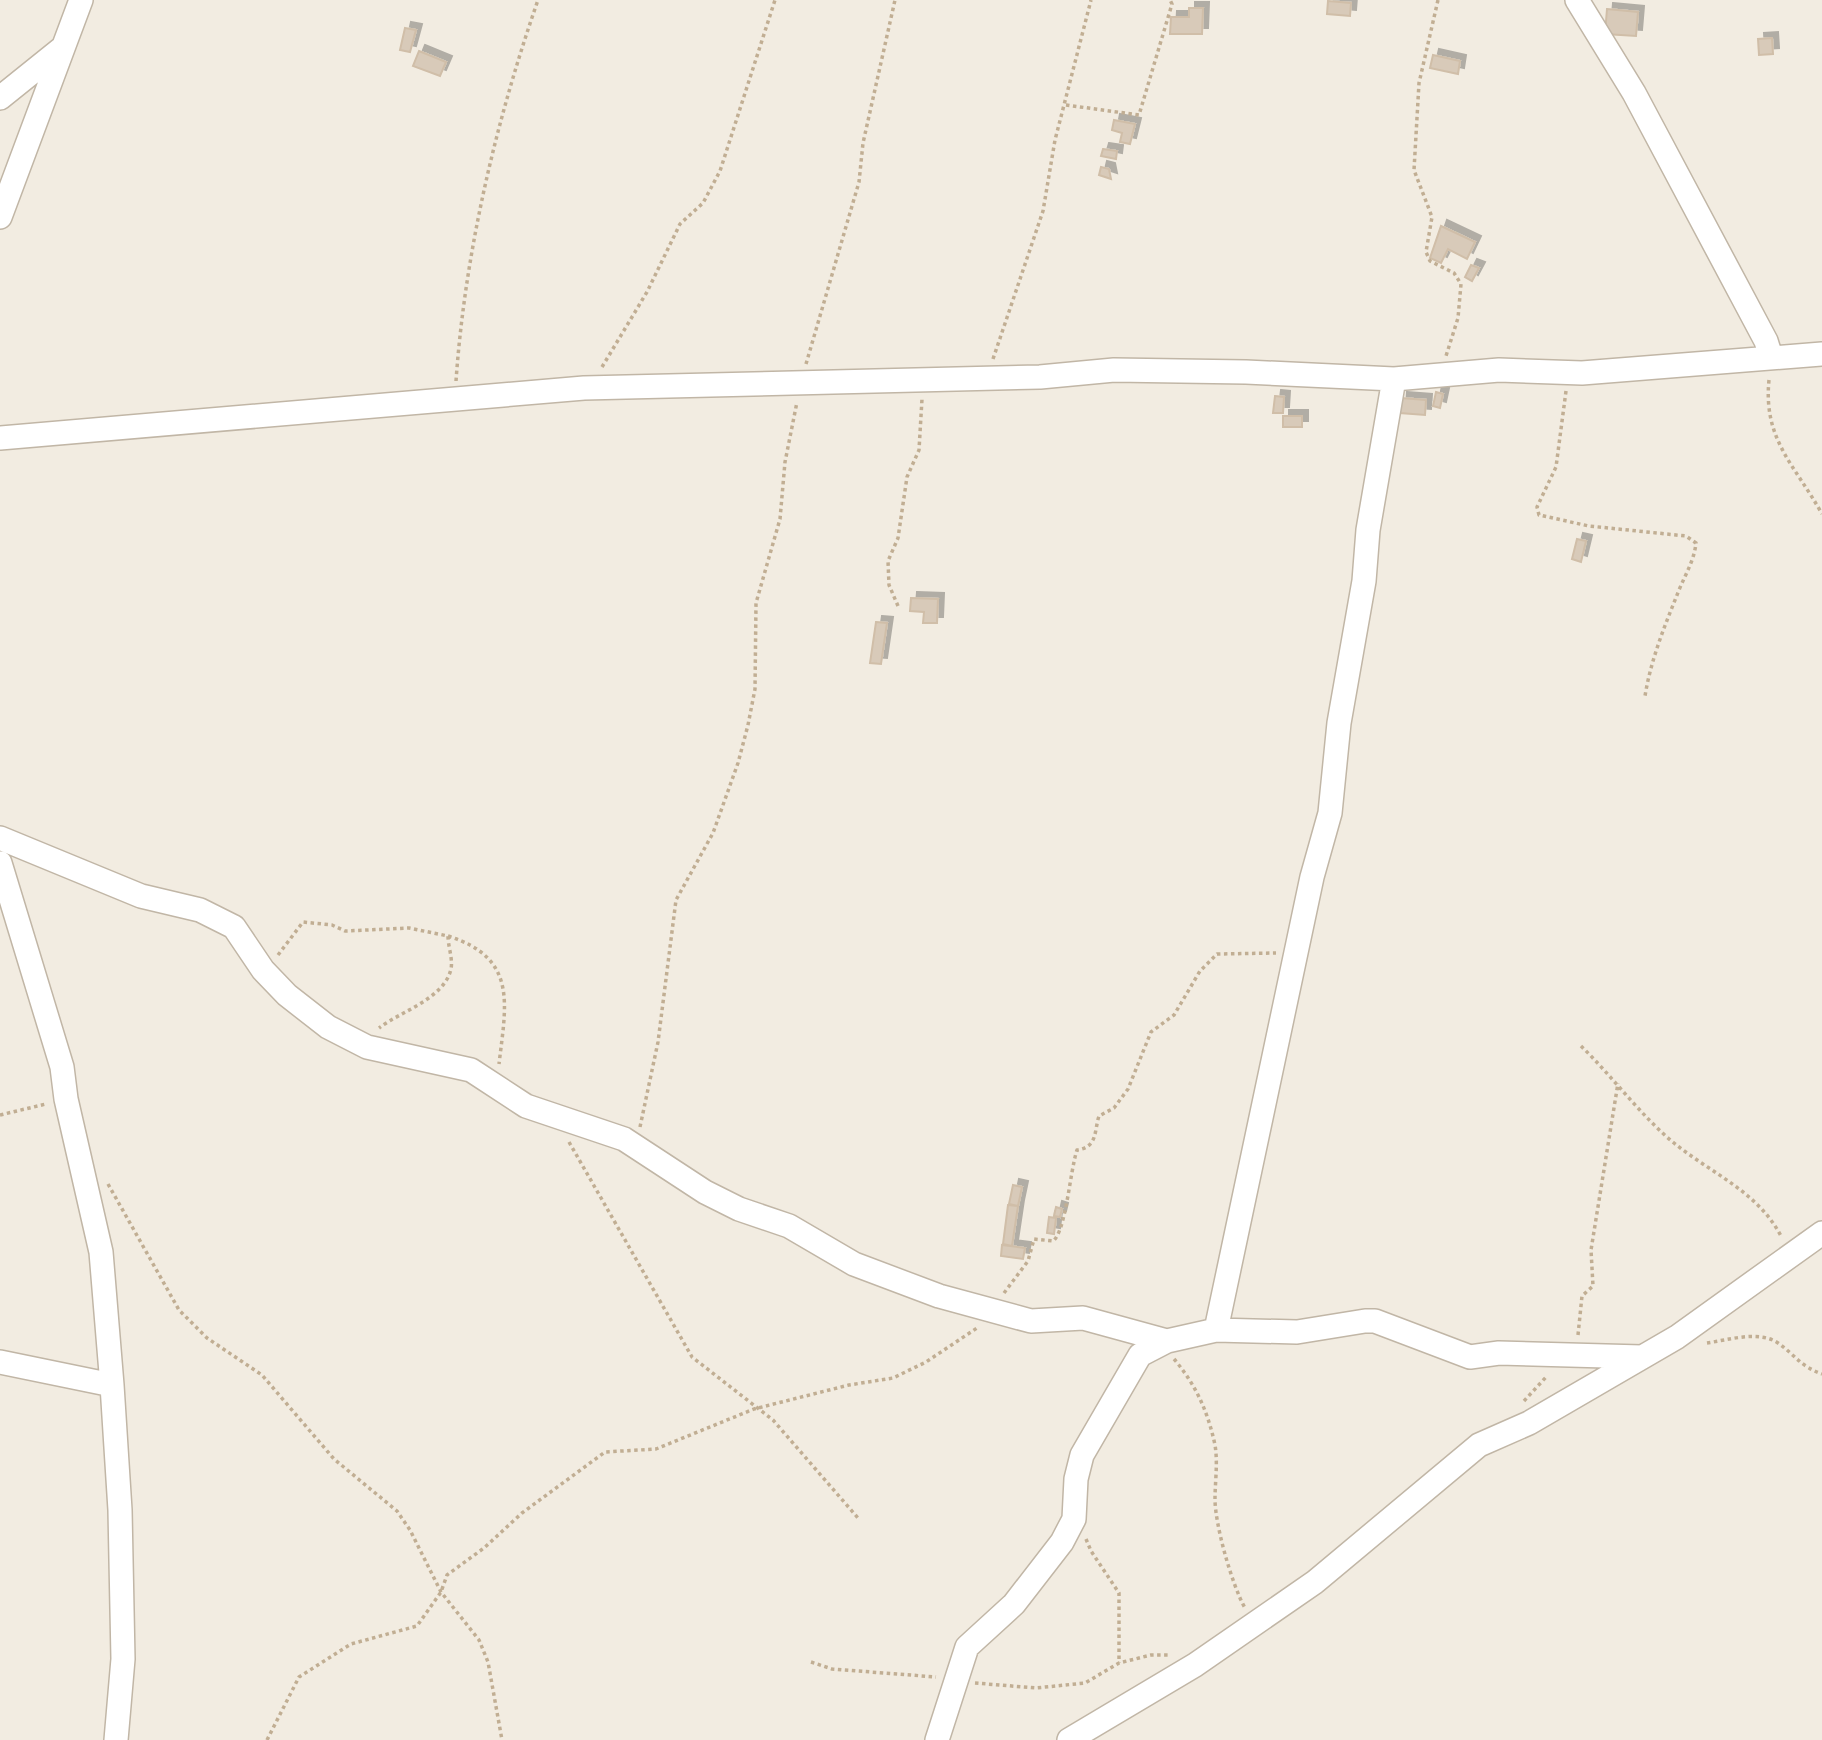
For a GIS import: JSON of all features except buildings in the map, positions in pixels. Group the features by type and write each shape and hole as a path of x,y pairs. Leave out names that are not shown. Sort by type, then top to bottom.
{"street":[{"path":"0,217 81,0"},
{"path":"1577,0 1665,150 1766,341 1771,357"},
{"path":"0,98 64,47"},
{"path":"0,438 123,425 302,414 455,397 584,387 990,378 1114,370 1246,372 1394,379 1441,373 1582,373 1822,354"},
{"path":"1216,1330 1296,955 1330,813 1339,723 1364,582 1376,472 1394,379"},
{"path":"0,838 141,896 215,916 234,926 265,973 287,995 328,1027 367,1047 471,1070 526,1106 602,1130 635,1146 705,1192 739,1209 789,1226 854,1264 939,1296 1031,1321 1083,1318 1167,1341"},
{"path":"0,863 62,1067 66,1099 101,1252 120,1510 123,1659 116,1740"},
{"path":"1069,1740 1195,1665 1315,1583 1479,1445 1529,1423 1677,1337 1822,1233"},
{"path":"937,1740 967,1647 1014,1604 1062,1542 1074,1519 1077,1467 1106,1409 1140,1355 1167,1341 1216,1330 1297,1332 1352,1321 1375,1321 1461,1355 1642,1357"},
{"path":"1117,1326 1124,1334 1128,1357 1127,1375"},
{"path":"0,1362 112,1385"}],"path":[{"path":"455,397 459,342 472,251 513,73 538,0"},
{"path":"584,387 608,360 647,292 680,224 703,203 720,171 775,0"},
{"path":"635,1146 658,1042 676,900 713,833 738,763 748,725 755,689 756,603 780,519 785,462 801,384 859,182 863,143 895,0"},
{"path":"990,378 1001,330 1043,211 1055,140 1091,0"},
{"path":"1065,105 1139,115 1172,4 1170,0"},
{"path":"1438,0 1419,83 1414,170 1432,217 1426,253 1430,261 1454,273 1461,284 1458,318 1441,373"},
{"path":"1771,357 1766,406 1770,426 1822,513"},
{"path":"1570,371 1556,467 1537,507 1539,515 1589,526 1686,536 1696,543 1693,563 1681,586 1649,669 1645,696"},
{"path":"898,606 889,585 888,561 898,538 907,477 919,450 923,397 920,380"},
{"path":"265,973 303,922 332,925 345,931 409,928 447,936 477,947 490,957 503,987 505,1009 499,1066 491,1082"},
{"path":"367,1047 375,1032 422,1002 447,979 452,966 447,936"},
{"path":"267,1740 299,1677 351,1644 417,1626 441,1592 447,1575 484,1548 522,1513 605,1452 656,1449 754,1409 822,1391 893,1378 961,1340 997,1312 1007,1285 1028,1261 1034,1239 1053,1241 1061,1232 1070,1172 1077,1150 1085,1149 1095,1139 1099,1116 1114,1108 1128,1089 1151,1031 1167,1022 1181,1006 1209,959 1223,953 1296,955"},
{"path":"1581,1046 1672,1142 1716,1170 1753,1200 1777,1227 1791,1255"},
{"path":"1520,1405 1568,1357 1579,1341 1582,1296 1592,1286 1591,1250 1618,1083"},
{"path":"0,1115 66,1099"},
{"path":"554,1116 692,1357 772,1420 858,1518"},
{"path":"106,1182 179,1310 207,1338 262,1376 334,1460 397,1511 410,1530 441,1592 479,1640 488,1662 502,1740"},
{"path":"1700,1344 1754,1336 1769,1338 1793,1359 1822,1374"},
{"path":"1167,1341 1172,1356 1198,1389 1215,1447 1215,1503 1230,1573 1243,1606 1257,1621"},
{"path":"1074,1519 1119,1593 1119,1663"},
{"path":"811,1662 832,1669 928,1675 954,1681 1036,1688 1085,1683 1119,1663 1161,1655 1195,1665"}]}
